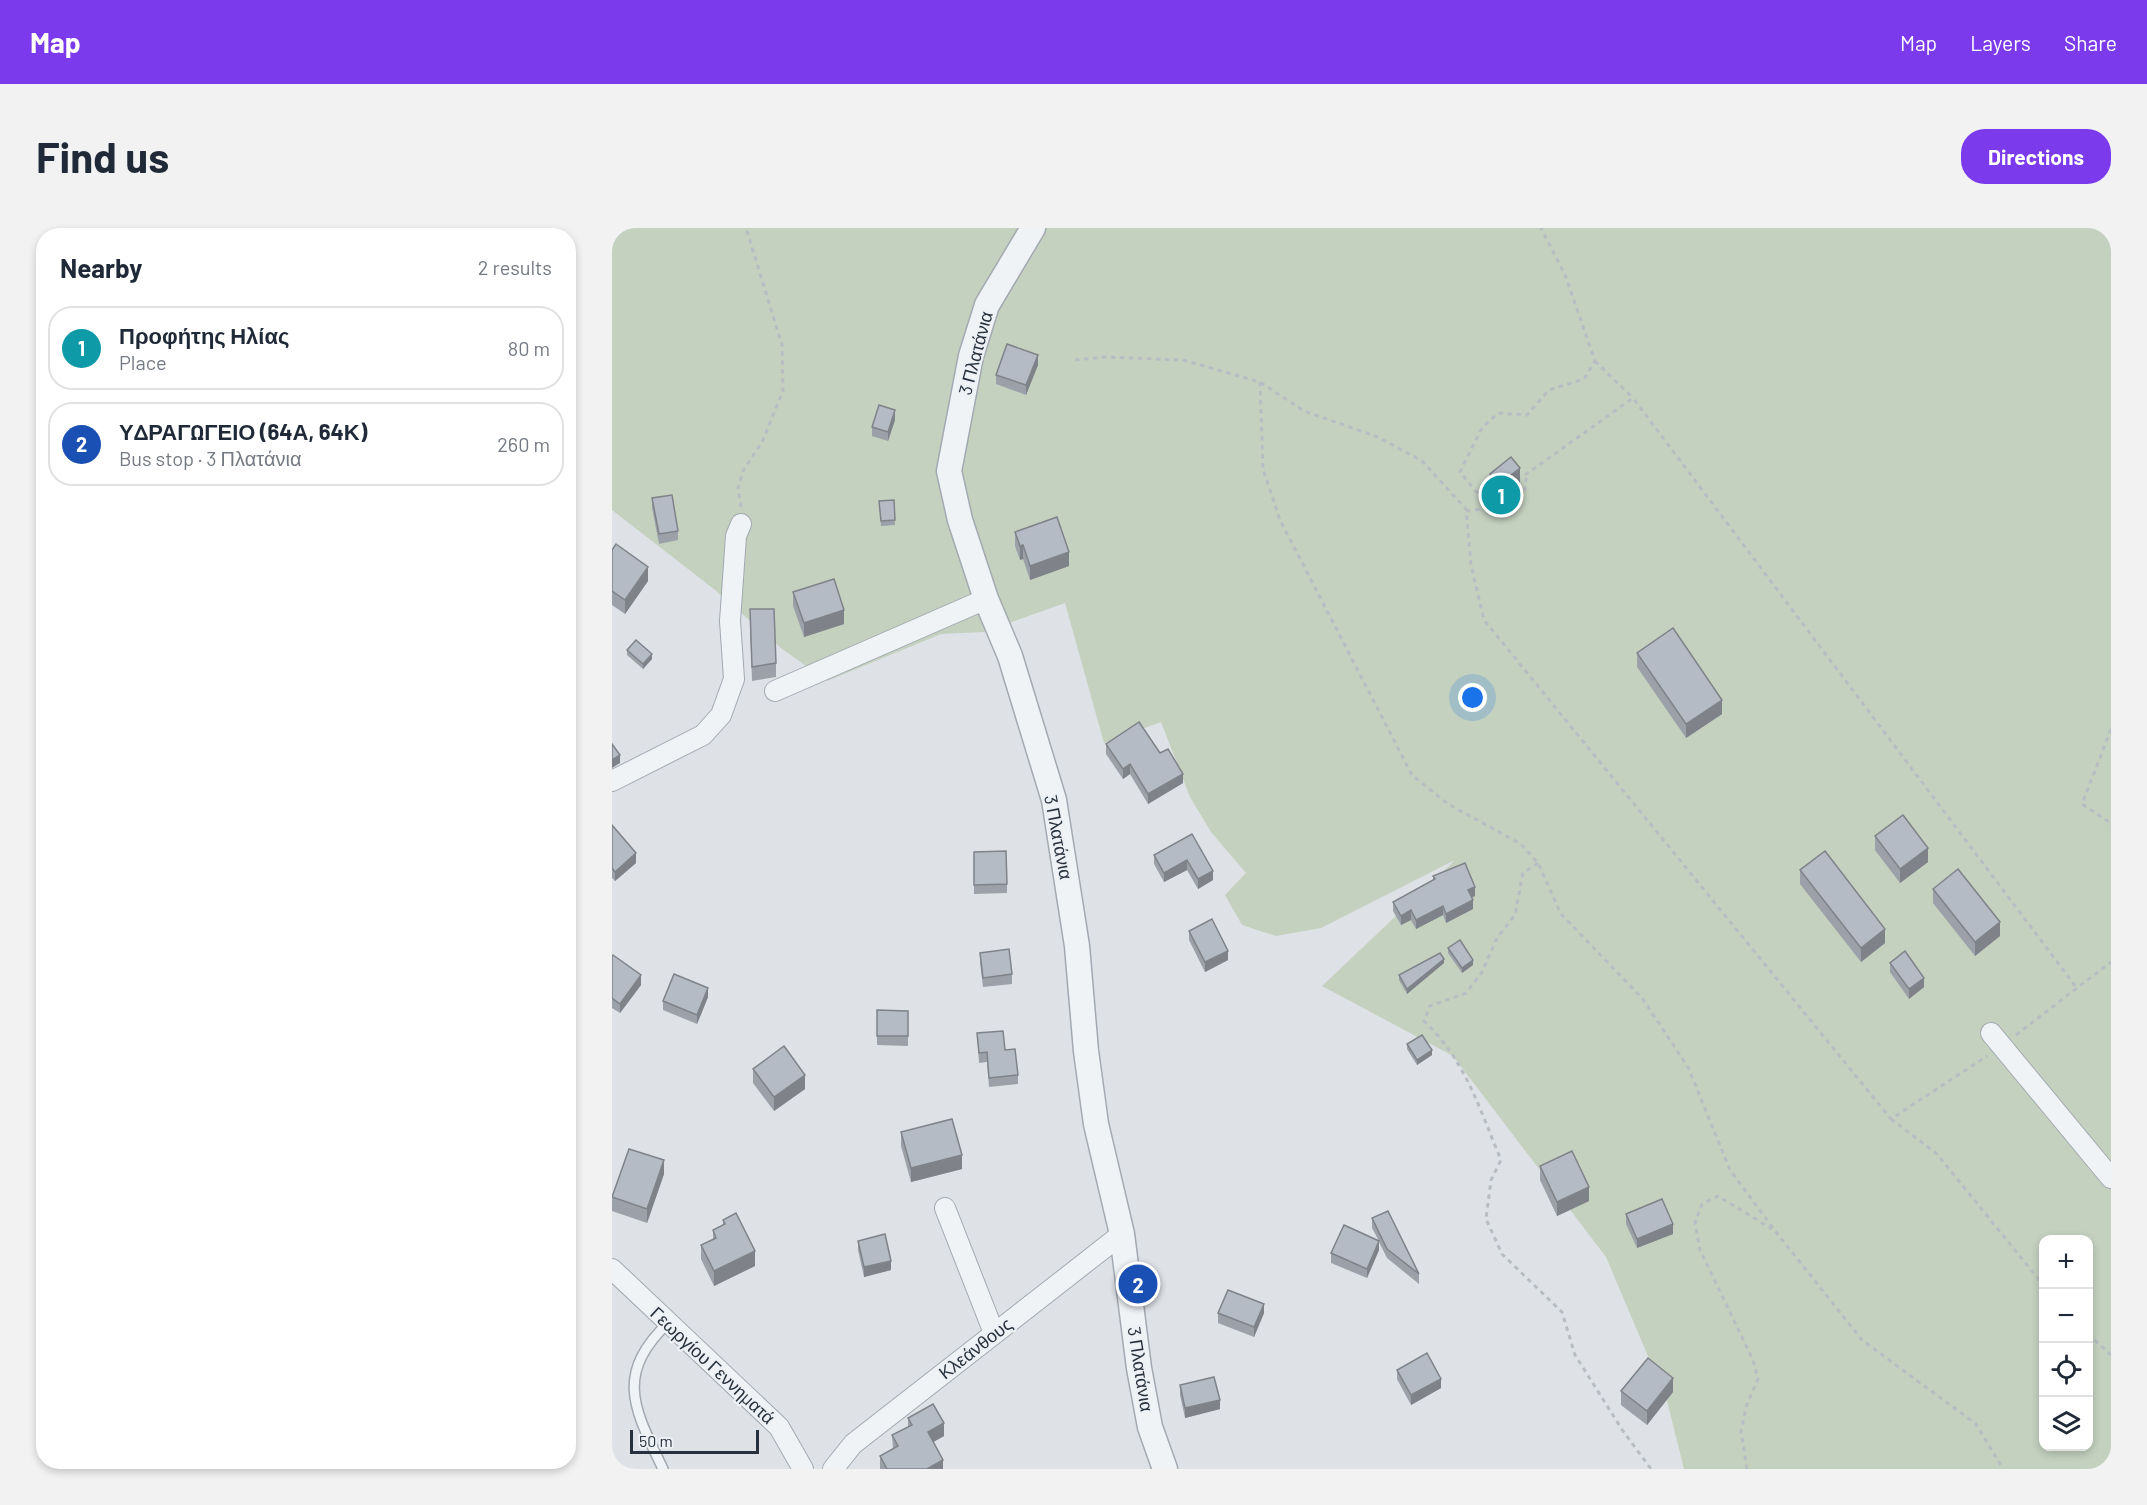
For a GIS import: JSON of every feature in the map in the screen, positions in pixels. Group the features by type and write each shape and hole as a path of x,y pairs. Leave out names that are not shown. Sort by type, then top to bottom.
{"street":[{"name":"3 Πλατάνια","path":"1033,228 987,305 971,356 949,471 960,520 986,599 1010,656 1053,800 1077,946 1086,1052 1096,1124 1122,1234 1139,1368 1150,1426 1165,1469"},
{"path":"612,781 703,735 721,715 734,679 730,621 736,537 741,524"},
{"path":"775,691 986,599"},
{"path":"1996,1040 2111,1178"},
{"path":"945,1208 994,1334"},
{"name":"Κλεάνθους","path":"833,1469 853,1444 1122,1234"},
{"name":"Γεωργίου Γεννηματά","path":"612,1269 779,1426 803,1469"}],"lane":[{"path":"663,1469 637,1413 634,1385 642,1358 658,1333 669,1322"}],"path":[{"path":"741,524 738,488 743,471 762,442 783,391 782,345 746,228"},
{"path":"1541,228 1565,275 1595,361 1633,398 2076,987"},
{"path":"1075,360 1105,357 1183,360 1260,382 1304,411 1378,437 1422,461 1466,511 1471,565 1484,620 1891,1119 1937,1155 2039,1281"},
{"path":"1489,507 1460,472 1482,428 1498,413 1527,415 1549,390 1584,379 1595,361"},
{"path":"1260,382 1263,469 1280,520 1412,775 1448,804 1521,844 1538,863 1561,914 1642,998 1688,1067 1730,1170 1776,1232 1862,1340 1976,1424 2003,1469"},
{"path":"1466,511 1500,507 1525,489 1526,474 1633,398"},
{"path":"2111,729 2082,804 2109,822 2111,826"},
{"path":"1538,863 1523,873 1515,915 1497,938 1482,972 1466,993 1430,1006 1424,1021 1445,1041 1466,1075 1500,1160 1491,1180 1486,1219 1502,1254 1562,1312 1575,1355 1623,1431 1651,1469"},
{"path":"1891,1119 1996,1040 2111,962"},
{"path":"1747,1469 1741,1431 1746,1404 1758,1379 1754,1360 1700,1250 1695,1223 1702,1204 1718,1196 1776,1232"},
{"path":"2093,1339 2111,1355"}],"green space":[{"path":"612,228 2111,228 2111,1469 1684,1469 1667,1401 1606,1257 1453,1056 1322,986 1455,860 1321,928 1276,936 1242,925 1225,895 1246,873 1211,832 1190,797 1161,722 1104,743 1065,603 984,632 941,634 827,681 781,648 715,590 612,510"}],"building":[{"path":"1007,344 1038,355 1026,385 996,375"},
{"path":"879,405 895,410 888,432 872,427"},
{"path":"1511,457 1520,468 1498,485 1490,474"},
{"path":"672,495 678,531 659,534 652,498"},
{"path":"894,500 895,520 881,521 879,501"},
{"path":"1057,517 1069,552 1030,566 1023,545 1020,546 1015,532"},
{"path":"616,544 648,567 625,600 612,591 612,550"},
{"path":"834,579 844,610 804,623 793,592"},
{"path":"750,609 774,609 776,663 752,667"},
{"path":"1673,628 1722,700 1686,724 1637,653"},
{"path":"636,640 652,654 643,664 627,650"},
{"path":"1139,722 1160,753 1168,749 1183,774 1148,794 1130,764 1123,769 1106,744"},
{"path":"612,744 620,755 612,760"},
{"path":"1903,815 1928,848 1900,869 1875,836"},
{"path":"612,825 636,853 615,872 612,868"},
{"path":"1192,834 1213,871 1198,879 1187,860 1164,873 1154,855"},
{"path":"1006,851 1007,884 974,885 974,852"},
{"path":"1825,851 1885,929 1861,948 1800,870"},
{"path":"1465,863 1475,887 1468,890 1473,900 1446,914 1443,906 1416,920 1411,910 1401,916 1393,902 1435,879 1433,876"},
{"path":"1958,869 2000,922 1975,942 1933,889"},
{"path":"1212,919 1228,951 1205,962 1189,931"},
{"path":"1460,940 1473,960 1462,968 1448,948"},
{"path":"1009,949 1012,974 983,978 980,953"},
{"path":"1905,951 1924,978 1909,989 1890,963"},
{"path":"1440,953 1444,959 1407,989 1399,975"},
{"path":"613,955 641,975 620,1004 612,998"},
{"path":"674,974 708,988 697,1015 663,1001"},
{"path":"877,1010 908,1011 908,1036 877,1036"},
{"path":"1003,1031 1005,1050 1015,1049 1018,1075 989,1078 987,1052 979,1053 977,1033"},
{"path":"1422,1035 1432,1050 1417,1060 1407,1044"},
{"path":"784,1046 805,1075 774,1097 753,1069"},
{"path":"952,1119 962,1155 911,1168 901,1132"},
{"path":"629,1149 664,1160 647,1209 612,1197"},
{"path":"1572,1151 1589,1187 1557,1202 1540,1166"},
{"path":"1662,1199 1673,1224 1637,1239 1626,1214"},
{"path":"1388,1211 1419,1274 1387,1249 1372,1218"},
{"path":"736,1213 755,1251 714,1271 701,1245 716,1238 713,1230 725,1224 723,1220"},
{"path":"1344,1225 1379,1241 1367,1269 1331,1253"},
{"path":"885,1234 891,1261 864,1267 858,1241"},
{"path":"1228,1290 1264,1304 1254,1327 1218,1313"},
{"path":"1427,1353 1441,1379 1411,1395 1397,1370"},
{"path":"1648,1358 1673,1378 1647,1411 1621,1391"},
{"path":"1214,1377 1220,1400 1185,1408 1180,1385"},
{"path":"933,1404 944,1423 928,1432 943,1460 927,1469 887,1469 880,1456 898,1446 892,1435 912,1425 908,1418"}],"place":[{"name":"Προφήτης Ηλίας","path":"1501,495"},
{"name":"ΥΔΡΑΓΩΓΕΙΟ (64Α, 64Κ)","path":"1138,1284"}]}
